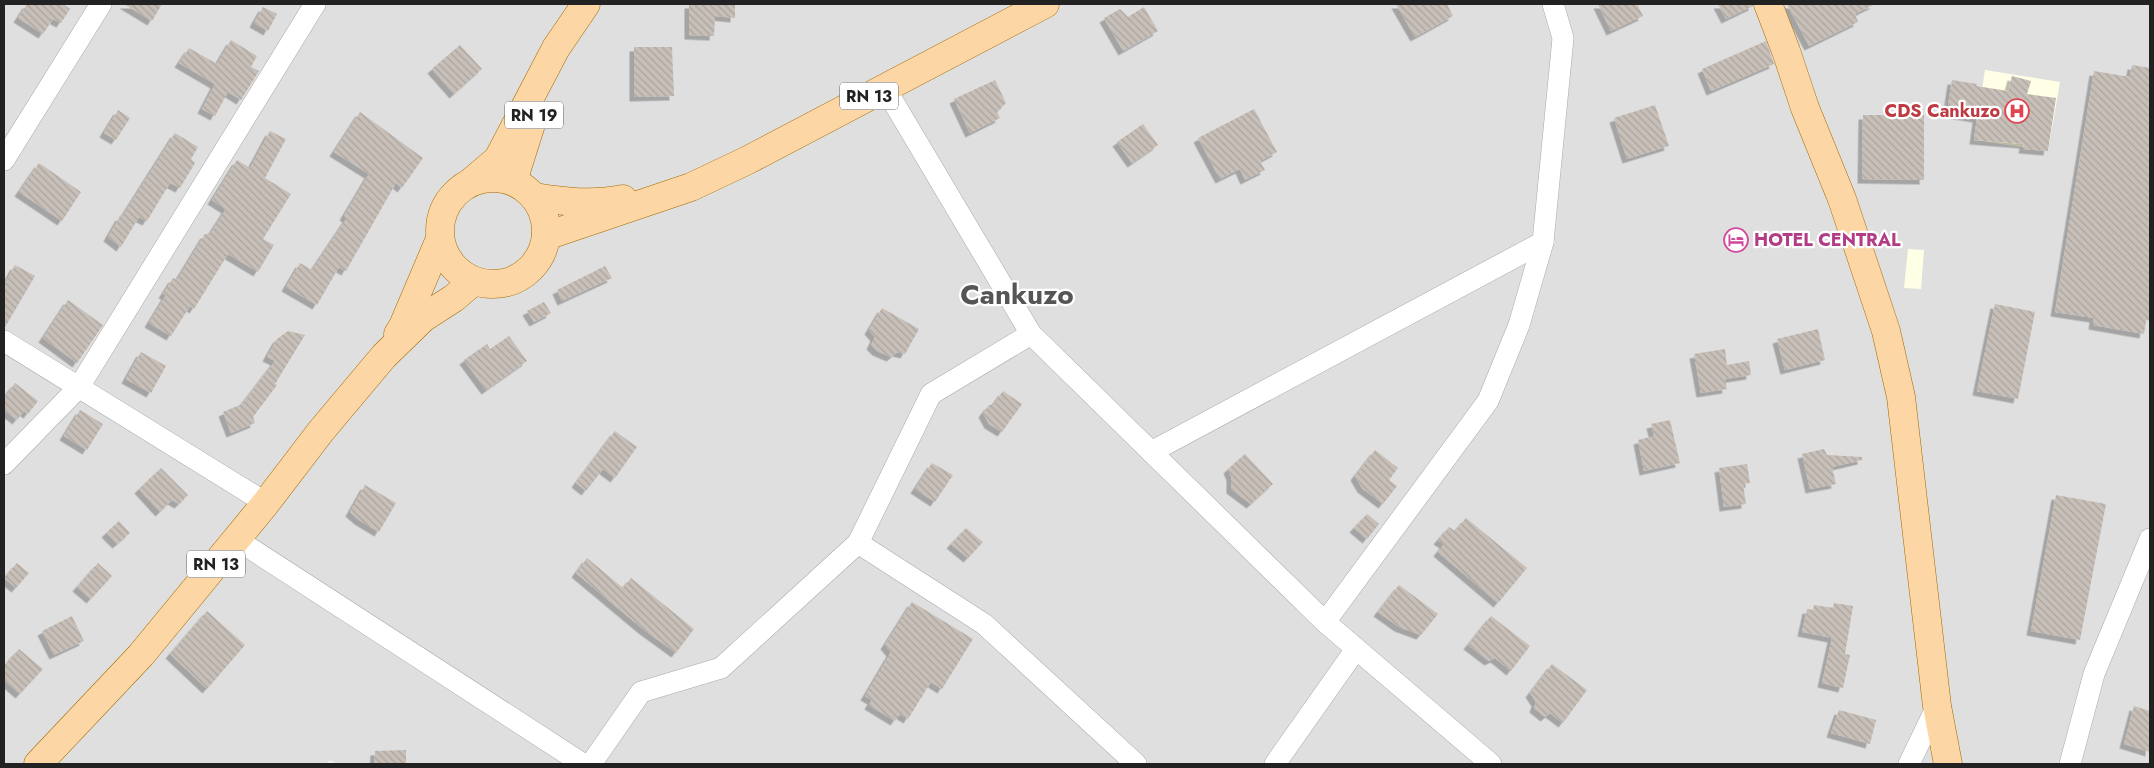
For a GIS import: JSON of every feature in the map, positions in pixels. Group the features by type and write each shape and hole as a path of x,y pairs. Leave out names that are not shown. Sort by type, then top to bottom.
{"main road":[{"name":"RN 19","path":"471,182 498,160 556,48 586,4"},
{"name":"RN 13","path":"546,236 691,187 746,161 1045,4"},
{"path":"1768,4 1805,108 1842,199 1886,331 1901,397 1937,706 1948,764"},
{"name":"RN 19","path":"513,181 556,48"},
{"name":"RN 13","path":"485,178 513,181 525,188 542,209 546,223 543,250 527,272 515,280 501,284 487,284 461,274 451,264 444,252 440,239 443,211 459,189 471,182 485,178"},
{"name":"RN 13","path":"535,198 575,203 607,203 691,187"},
{"name":"RN 13","path":"384,356 404,326 440,239"},
{"name":"RN 13","path":"38,764 141,655 266,503 321,431 384,356 423,318 454,298 474,280"}],"street":[{"path":"4,160 101,4"},
{"path":"4,464 79,387 315,4"},
{"path":"1325,622 1488,401 1519,325 1543,242 1563,38 1553,4"},
{"path":"885,88 1031,334 1325,622 1492,764"},
{"path":"1151,452 1543,242"},
{"path":"591,764 641,692 720,668 858,543 931,394 1031,334"},
{"path":"4,341 266,503"},
{"path":"236,539 583,764"},
{"path":"2070,764 2094,674 2150,540"},
{"path":"858,543 984,624 1136,764"},
{"path":"1275,764 1356,649"},
{"path":"1909,764 1937,706"}],"shaded area":[{"path":"4,4 2150,4 2150,764 337,764 330,760 326,764 4,764"},
{"name":"CDS Cankuzo","path":"1985,70 2060,82 2048,151 1974,140"},
{"path":"1908,249 1924,250 1921,289 1904,288"}],"building":[{"path":"27,4 63,4 70,9 61,23 53,19 43,34 18,18"},
{"path":"124,4 162,4 152,21"},
{"path":"689,4 735,4 735,18 715,16 714,36 689,35"},
{"path":"1396,4 1447,4 1453,16 1415,37"},
{"path":"1598,4 1637,4 1643,16 1611,31"},
{"path":"1718,4 1753,4 1753,6 1726,19"},
{"path":"1787,4 1875,4 1855,14 1858,22 1809,46"},
{"path":"263,7 277,14 268,31 254,23"},
{"path":"1144,7 1158,31 1123,51 1104,18 1120,9 1128,17"},
{"path":"231,40 257,56 251,67 259,71 241,100 228,92 215,116 202,109 215,84 179,63 189,48 217,64"},
{"path":"1766,41 1774,64 1711,91 1702,69"},
{"path":"460,45 482,69 454,94 432,69"},
{"path":"634,47 672,47 674,96 634,97"},
{"path":"2132,65 2150,68 2150,321 2146,320 2144,334 2093,325 2094,318 2055,312 2094,71 2130,77"},
{"name":"CDS Cankuzo","path":"2012,76 2031,81 2027,94 2056,98 2048,151 2023,149 2024,144 1974,140 1977,118 1947,113 1952,80 2008,91"},
{"path":"995,80 1006,103 997,112 1000,118 970,133 954,99"},
{"path":"1655,105 1669,146 1627,159 1614,118"},
{"path":"1254,109 1277,152 1260,161 1265,170 1245,180 1240,169 1220,179 1198,138"},
{"path":"118,110 130,118 116,140 104,133"},
{"path":"360,112 423,158 402,188 396,183 346,271 339,267 317,305 286,287 300,263 312,270 347,218 344,216 369,174 334,152"},
{"path":"1863,115 1924,115 1924,180 1862,179"},
{"path":"1143,124 1158,145 1132,163 1117,142"},
{"path":"270,131 286,139 265,178 291,194 263,239 274,245 258,272 228,254 194,309 190,306 171,336 149,323 166,295 163,294 173,278 177,280 205,234 210,234 226,209 212,200 237,160 250,168"},
{"path":"175,133 198,147 191,159 195,163 180,188 170,183 147,221 139,217 121,247 108,237"},
{"path":"39,163 81,192 62,221 19,192"},
{"path":"15,265 35,276 4,329 4,285"},
{"path":"605,266 612,278 562,301 557,290"},
{"path":"68,300 103,325 77,363 43,338"},
{"path":"544,302 551,313 534,322 527,311"},
{"path":"1995,304 2035,312 2018,399 1977,391"},
{"path":"882,308 919,329 905,354 897,352 891,357 877,351 871,345 875,337 869,330"},
{"path":"1818,329 1825,360 1785,370 1777,339"},
{"path":"288,331 305,335 275,384 277,385 253,417 255,423 231,433 223,412 242,404 275,361 267,357 277,339"},
{"path":"509,336 527,361 486,390 464,360 487,344 490,349"},
{"path":"1725,349 1727,365 1749,361 1751,375 1725,379 1727,389 1701,393 1694,354"},
{"path":"141,352 166,366 151,393 126,379"},
{"path":"15,383 38,401 28,414 24,411 17,420 4,410 4,398"},
{"path":"1003,391 1022,404 1002,432 989,424 983,413 989,405 993,405"},
{"path":"80,410 103,424 87,450 64,436"},
{"path":"1670,420 1680,463 1644,471 1638,440 1654,436 1651,424"},
{"path":"615,431 637,447 615,478 603,469 586,491 576,483"},
{"path":"1824,449 1827,455 1862,457 1862,460 1832,467 1836,484 1810,489 1802,454"},
{"path":"1375,450 1398,468 1389,480 1397,486 1383,504 1362,488 1355,476"},
{"path":"1245,454 1273,484 1251,504 1231,489 1231,476 1228,469"},
{"path":"932,463 953,475 935,502 915,489"},
{"path":"1747,464 1750,483 1743,484 1746,504 1724,507 1719,468"},
{"path":"161,468 188,495 179,504 172,500 160,512 139,489"},
{"path":"365,485 396,503 379,532 350,512"},
{"path":"2056,495 2106,504 2080,640 2031,631"},
{"path":"1367,514 1379,524 1367,539 1354,528"},
{"path":"1466,518 1527,568 1498,603 1438,552 1444,544 1438,540 1449,527 1455,531"},
{"path":"119,521 130,533 117,544 106,533"},
{"path":"966,528 983,542 968,558 951,544"},
{"path":"587,558 623,588 631,578 694,629 676,653 643,629 576,573"},
{"path":"17,563 29,573 16,588 4,578"},
{"path":"98,563 112,576 91,599 77,587"},
{"path":"1399,585 1438,614 1421,635 1399,627 1378,612"},
{"path":"912,602 973,639 942,689 931,682 908,719 900,714 895,721 869,705 872,700 865,696 891,652 885,645"},
{"path":"1834,603 1853,606 1845,654 1850,655 1843,688 1822,683 1832,638 1802,632 1807,609 1813,610 1814,605 1833,608"},
{"path":"207,611 245,645 207,689 170,654"},
{"path":"72,616 84,641 54,655 42,631"},
{"path":"1491,616 1530,646 1511,671 1495,658 1489,661 1468,645"},
{"path":"19,649 43,669 20,694 4,680 4,666"},
{"path":"1552,664 1587,690 1563,723 1550,713 1545,717 1534,708 1536,702 1530,693"},
{"path":"2134,706 2150,711 2150,752 2124,744"},
{"path":"1839,710 1876,720 1870,744 1831,733"},
{"path":"406,750 406,764 374,764 375,751"}],"place":[{"name":"CDS Cankuzo","path":"2017,111"},
{"name":"HOTEL CENTRAL","path":"1736,240"}],"district":[{"name":"Cankuzo","path":"1017,294"}]}
